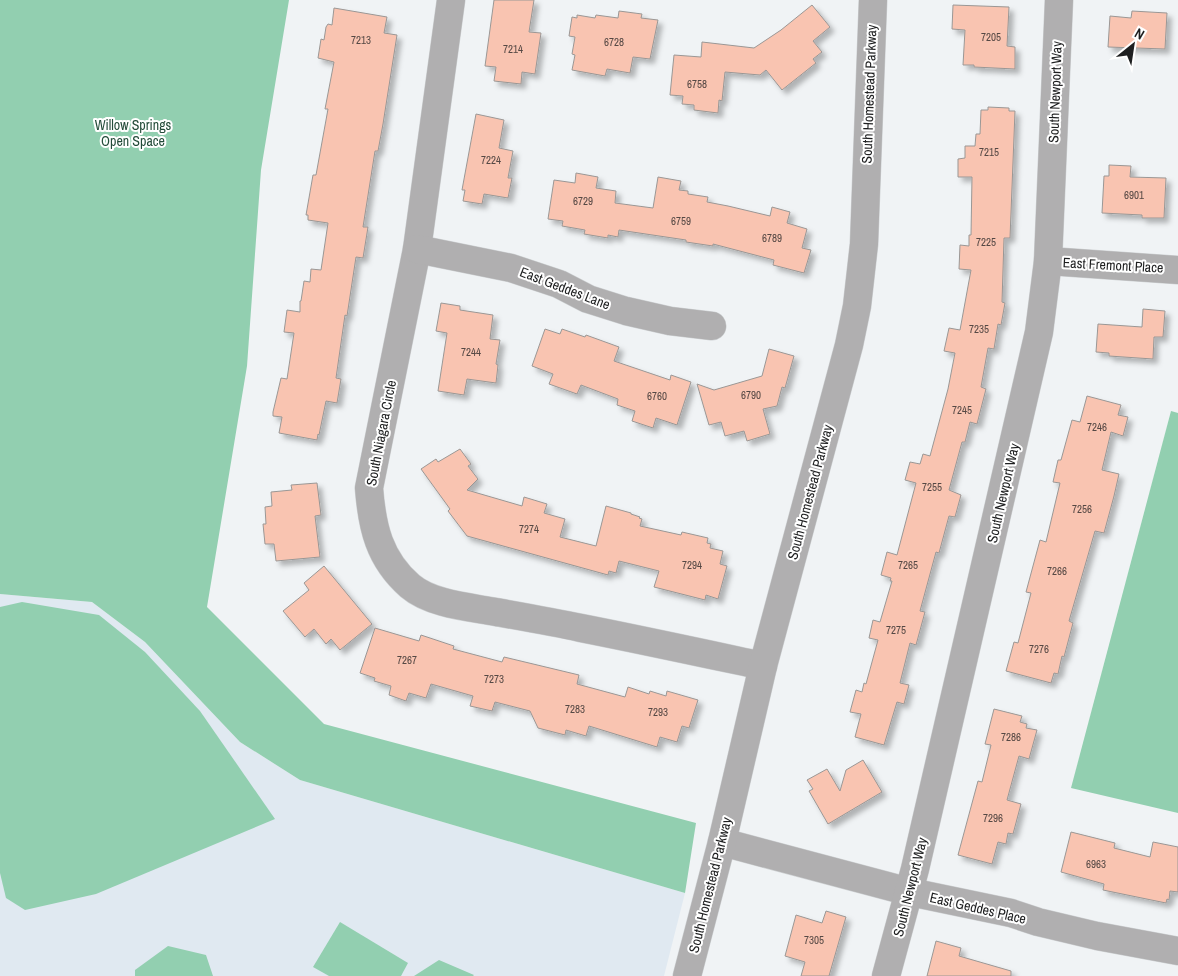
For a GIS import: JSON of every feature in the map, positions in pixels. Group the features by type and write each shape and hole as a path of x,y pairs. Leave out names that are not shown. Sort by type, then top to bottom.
{"street":[{"name":"South Niagara Circle","path":"451,0 418,249 369,488 371,516 380,548 393,569 411,587 425,595 449,603 763,666"},
{"name":"South Homestead Parkway","path":"687,976 722,842 763,666 849,345 857,306 864,244 873,0"},
{"name":"South Newport Way","path":"886,976 910,892 1039,332 1048,261 1059,0"},
{"name":"East Geddes Lane","path":"418,249 511,268 559,284 588,299 626,311 670,321 712,326"},
{"name":"East Fremont Place","path":"1048,261 1178,270"},
{"name":"East Geddes Place","path":"722,842 910,892 1011,913 1038,922 1097,936 1178,951"}],"shaded area":[{"path":"0,594 92,602 145,642 240,742 300,780 685,893 664,976 0,976"}],"green space":[{"name":"Willow Springs Open Space","path":"0,0 289,0 261,170 247,366 207,607 324,724 696,823 685,893 300,780 240,742 145,642 92,602 0,594"},
{"path":"1171,411 1178,413 1178,813 1071,788"},
{"path":"22,602 99,615 145,652 200,711 275,819 96,894 25,910 6,898 0,873 0,607"},
{"path":"340,922 408,963 401,976 329,976 313,967"},
{"path":"168,946 206,955 213,976 135,976 135,970"},
{"path":"439,960 474,975 414,976"}],"building":[{"path":"494,0 534,0 529,32 541,33 535,74 522,72 521,84 494,81 496,67 485,66"},
{"path":"812,5 830,27 813,41 822,52 813,59 816,63 782,90 766,70 760,75 725,72 722,101 719,100 718,113 694,110 694,105 682,104 683,96 670,95 674,55 701,57 702,42 754,48 781,30"},
{"path":"953,5 1009,7 1007,46 1015,47 1015,69 963,65 965,30 952,29"},
{"path":"334,8 387,17 384,33 397,35 383,124 378,151 375,151 363,227 368,227 363,258 356,257 347,316 345,315 336,378 341,379 337,403 326,401 317,440 279,433 282,417 273,416 273,412 281,378 287,379 294,333 284,332 287,310 300,312 304,281 310,282 311,269 321,270 328,223 308,220 308,215 306,215 313,175 316,175 334,62 318,58 321,39 324,40 326,27 328,24 332,25"},
{"path":"619,11 642,14 641,18 658,20 650,59 633,57 630,73 607,69 605,76 572,70 575,55 572,54 575,37 569,36 572,17 577,18 577,15 595,18 596,15 618,18"},
{"path":"1132,11 1167,13 1165,49 1108,47 1110,16 1131,18"},
{"path":"988,107 1009,108 1009,111 1015,111 1010,238 1004,238 1002,302 1005,303 1001,325 998,324 994,349 988,348 981,387 986,389 977,424 970,422 965,442 962,442 949,490 961,495 955,517 949,516 939,553 936,552 920,611 925,612 916,645 910,643 900,683 909,685 904,704 897,702 884,745 855,737 861,714 850,712 856,690 862,692 864,683 866,684 878,640 869,638 873,620 880,622 892,581 890,581 891,578 881,575 887,552 897,555 916,483 905,480 910,462 920,464 923,454 930,456 948,389 955,353 944,351 949,328 960,330 971,270 959,269 960,245 969,246 969,235 971,235 972,177 958,177 958,159 965,158 965,146 975,146 976,134 980,134 981,110 988,110"},
{"path":"476,114 504,120 499,148 513,151 508,178 512,178 508,198 484,194 482,204 463,201 465,190 462,190"},
{"path":"1109,165 1131,166 1130,177 1166,178 1164,218 1142,218 1142,215 1102,213 1104,176 1109,176"},
{"path":"576,173 598,177 596,188 616,191 615,203 653,208 658,177 681,181 679,190 688,191 688,194 708,197 707,202 770,216 772,207 790,212 787,223 807,229 802,248 811,250 804,273 773,265 774,260 713,244 713,246 619,230 618,237 608,235 608,238 584,234 585,230 562,226 563,221 548,219 554,180 575,183"},
{"path":"441,303 460,306 460,310 493,315 490,339 500,340 496,364 498,365 496,383 467,379 464,395 438,391 447,333 436,331"},
{"path":"1143,309 1165,311 1163,337 1154,337 1153,359 1109,356 1109,353 1096,352 1098,324 1142,327"},
{"path":"545,329 560,334 562,329 585,337 586,335 619,347 614,361 670,380 671,375 691,382 677,425 656,418 653,428 632,421 635,411 617,405 618,399 581,385 577,394 549,384 553,374 532,366"},
{"path":"769,349 794,356 785,388 782,387 777,406 763,409 770,434 747,441 744,431 725,436 721,422 709,425 697,384 714,390 762,376"},
{"path":"1087,396 1121,405 1118,415 1128,417 1123,436 1111,432 1102,470 1119,474 1114,496 1104,533 1095,531 1069,621 1073,623 1064,657 1062,656 1058,674 1054,673 1051,683 1006,671 1014,642 1018,643 1031,593 1026,592 1040,540 1046,542 1060,483 1053,482 1058,460 1061,460 1072,420 1080,422"},
{"path":"460,449 471,464 468,466 478,479 467,490 522,506 524,497 547,504 544,513 565,519 560,537 596,546 606,506 640,517 642,519 640,526 681,535 682,532 708,538 707,543 711,544 710,548 723,551 720,564 727,566 718,599 706,595 705,600 654,587 659,571 619,561 616,573 609,571 608,575 467,536 448,511 450,509 421,469 436,459 438,462"},
{"path":"317,483 321,515 315,516 320,557 276,561 274,544 265,544 263,524 266,524 265,507 272,506 271,492 292,490 291,485"},
{"path":"324,566 372,624 340,650 331,639 326,644 314,629 305,637 283,611 309,590 304,583"},
{"path":"375,628 419,641 421,635 454,646 453,649 502,662 504,657 579,675 577,684 625,697 628,687 649,694 650,691 666,696 667,691 698,700 689,728 682,726 677,742 660,737 657,747 589,726 586,736 566,730 565,735 538,728 530,711 495,702 492,711 470,706 473,696 431,684 426,698 409,693 406,701 389,695 391,686 374,681 375,678 360,673"},
{"path":"994,709 1022,716 1020,722 1027,724 1026,728 1037,730 1029,759 1019,756 1007,800 1021,804 1013,834 1008,833 1006,844 998,842 992,864 958,855 978,781 982,782 991,745 985,744"},
{"path":"863,760 882,792 828,824 809,791 813,789 807,780 827,769 840,791 846,770"},
{"path":"1071,832 1115,843 1114,848 1150,857 1153,842 1178,847 1178,892 1170,891 1169,900 1167,899 1166,903 1103,890 1104,884 1061,872"},
{"path":"826,911 846,917 829,976 801,976 805,962 785,956 796,915 822,923"},
{"path":"936,941 961,948 959,956 1011,971 1011,976 927,976"}]}
